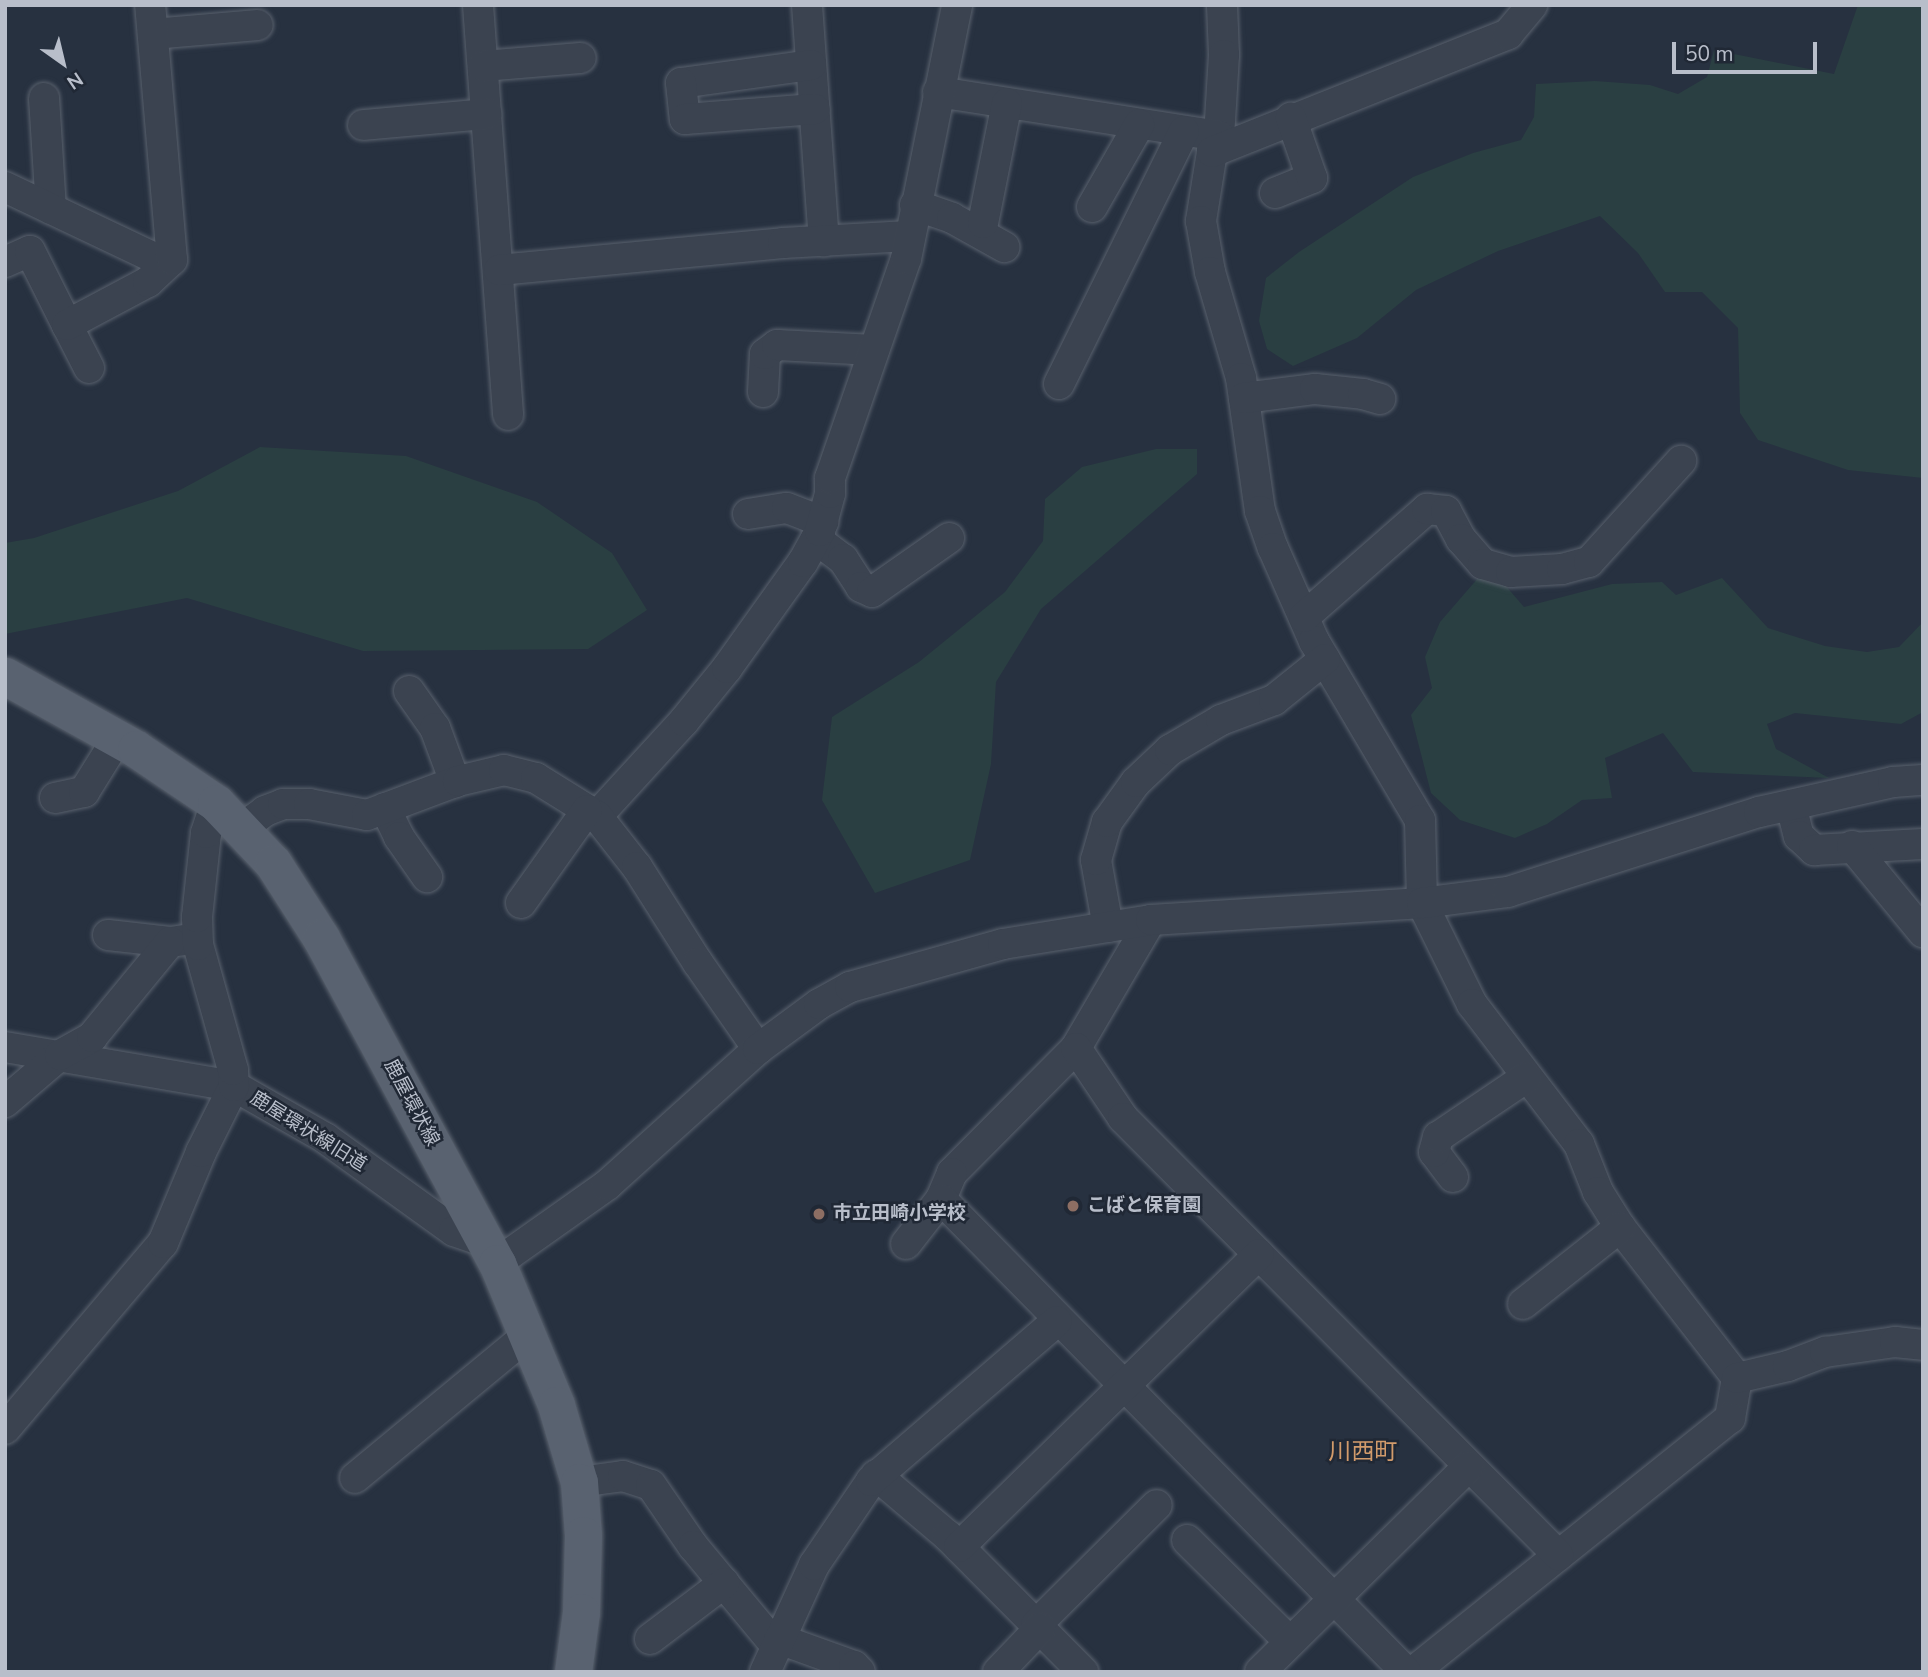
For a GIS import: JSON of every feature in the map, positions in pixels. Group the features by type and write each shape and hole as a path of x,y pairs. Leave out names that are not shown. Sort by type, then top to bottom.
{"main road":[{"name":"鹿屋環状線","path":"5,676 117,739 216,803 272,863 321,938 491,1252 556,1405 579,1482 583,1548 581,1612 573,1672"}],"street":[{"path":"478,5 508,415"},
{"path":"807,5 824,241"},
{"path":"521,903 592,813 684,721 727,668 820,531 830,478 906,259 957,5"},
{"path":"1222,5 1224,55 1216,144 1202,221 1210,272 1244,398 1260,511 1304,617 1325,659 1420,820 1422,904 1472,1004 1579,1144 1598,1192 1620,1227 1737,1378 1730,1418 1413,1672"},
{"path":"938,92 1184,131 1216,144 1291,118 1508,34 1532,5"},
{"path":"67,325 148,282 172,260 151,20 258,25"},
{"path":"483,66 582,58"},
{"path":"811,65 681,83 685,119 815,109"},
{"path":"44,98 51,209"},
{"path":"984,223 1007,103"},
{"path":"363,125 487,114"},
{"path":"1275,193 1312,178 1291,118"},
{"path":"1092,207 1139,125"},
{"path":"1059,384 1184,131"},
{"path":"5,187 167,264"},
{"path":"915,205 952,218 1004,247"},
{"path":"499,270 909,236"},
{"path":"5,262 30,251 89,368"},
{"path":"763,391 765,354 777,345 874,350"},
{"path":"1244,398 1315,389 1363,394 1380,400"},
{"path":"1304,617 1427,509 1446,511 1461,539 1483,564 1511,572 1562,569 1589,562 1681,461"},
{"path":"748,514 787,508 820,531 861,587 872,592 949,538"},
{"path":"1108,927 1097,860 1107,822 1136,782 1170,750 1221,720 1274,700 1325,659"},
{"path":"409,691 435,728 455,782"},
{"path":"55,798 84,792 117,739"},
{"path":"242,828 265,811 283,804 309,804 367,815 455,782 504,770 536,778 592,813 637,867 698,963 758,1049"},
{"path":"491,1252 607,1185 758,1049 819,1004 850,987 1003,944 1151,920 1422,904 1508,892 1791,805 1894,782 1923,780"},
{"name":"鹿屋環状線旧道","path":"216,803 206,833 184,940 233,1070 234,1086 325,1138 454,1231 491,1252"},
{"path":"1791,805 1799,836 1814,850 1923,844"},
{"path":"385,808 399,837 427,877"},
{"path":"1852,846 1923,932"},
{"path":"906,1244 941,1199 952,1173 1076,1048 1151,920"},
{"path":"108,935 184,940"},
{"path":"5,1102 60,1055 92,1037 184,940"},
{"path":"5,1047 234,1086 201,1152 163,1243 5,1429"},
{"path":"1076,1048 1123,1118 1558,1555"},
{"path":"1453,1177 1434,1152 1438,1137 1527,1077"},
{"path":"941,1199 1057,1321 1406,1672"},
{"path":"1523,1304 1620,1227"},
{"path":"959,1547 1259,1254"},
{"path":"773,1652 814,1565 876,1475 1057,1321"},
{"path":"355,1478 528,1335"},
{"path":"1737,1378 1788,1366 1825,1352 1895,1342 1923,1345"},
{"path":"1260,1672 1469,1466"},
{"path":"876,1475 959,1547 1083,1672"},
{"path":"579,1482 623,1476 651,1485 692,1546 724,1583 773,1652 854,1666 860,1672"},
{"path":"998,1672 1157,1505"},
{"path":"1187,1540 1290,1642"},
{"path":"650,1639 724,1583"}],"green space":[{"path":"1858,5 1923,5 1923,478 1848,470 1758,440 1740,413 1738,328 1702,292 1665,292 1638,253 1600,216 1498,251 1416,290 1357,338 1293,366 1267,349 1259,321 1266,278 1299,252 1413,177 1473,153 1521,140 1534,117 1536,84 1595,81 1650,85 1678,94 1707,77 1714,50 1834,74"},
{"path":"260,447 406,456 537,502 612,553 647,610 588,649 363,651 187,598 5,634 5,543 34,538 178,491"},
{"path":"1156,449 1197,449 1197,474 1041,609 996,682 991,764 970,860 875,893 822,800 832,717 919,662 1005,592 1043,541 1045,499 1082,467"},
{"path":"1485,570 1505,585 1524,607 1612,584 1662,582 1676,595 1722,578 1768,628 1825,646 1867,652 1899,647 1923,622 1923,712 1901,724 1795,713 1767,724 1776,749 1829,778 1693,772 1663,733 1605,758 1612,798 1582,800 1547,824 1515,838 1460,820 1431,793 1411,715 1432,688 1425,657 1440,622"}],"place":[{"name":"こばと保育園","path":"1073,1206"},
{"name":"市立田崎小学校","path":"819,1214"}],"district":[{"name":"川西町","path":"1363,1452"}]}
